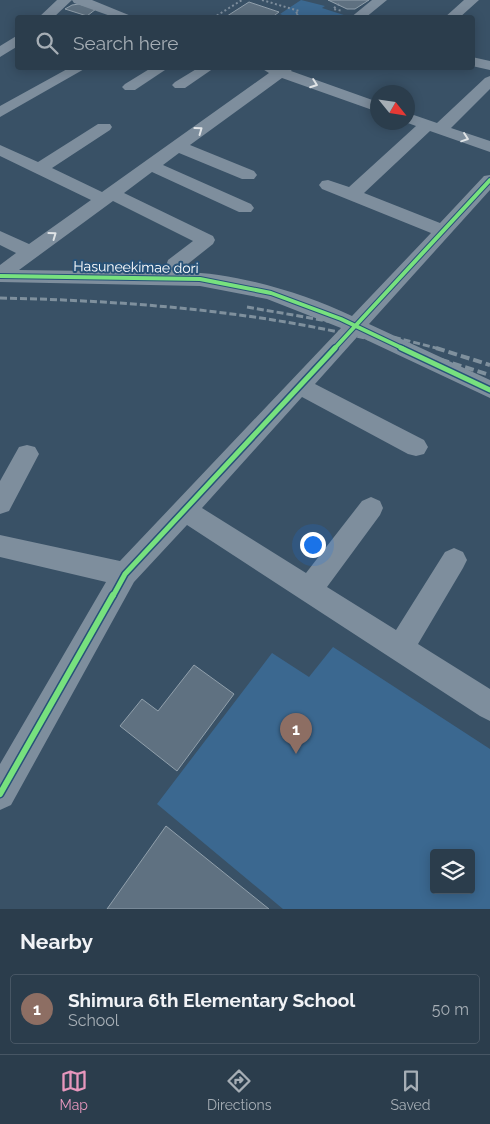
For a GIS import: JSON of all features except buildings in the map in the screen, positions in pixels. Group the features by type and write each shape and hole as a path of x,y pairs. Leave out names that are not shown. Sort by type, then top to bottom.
{"street":[{"path":"48,15 65,0"},
{"path":"79,0 122,15"},
{"path":"360,15 380,0"},
{"path":"455,15 477,1"},
{"path":"96,15 104,8"},
{"path":"7,53 15,43"},
{"path":"475,62 490,66"},
{"path":"130,87 158,70"},
{"path":"180,85 204,70"},
{"path":"0,275 177,146 277,70"},
{"path":"281,70 370,104"},
{"path":"0,112 72,71"},
{"path":"352,194 490,80"},
{"path":"415,121 490,147"},
{"path":"40,169 104,127"},
{"path":"177,146 248,175"},
{"path":"0,150 206,240 175,264 172,278"},
{"path":"150,165 244,208"},
{"path":"0,794 125,574 490,180"},
{"path":"328,185 443,231"},
{"path":"0,237 30,252"},
{"name":"Hasuneekimae dori","path":"0,275 200,279 271,293 306,304 354,325 490,390"},
{"path":"298,386 416,447"},
{"path":"0,504 27,454"},
{"path":"309,590 371,508"},
{"path":"184,510 490,706"},
{"path":"0,546 125,574"},
{"path":"400,648 454,560"}],"path":[{"path":"218,15 242,0"},
{"path":"262,0 300,11 295,14 298,15"},
{"path":"334,9 339,4"}],"shaded area":[{"path":"301,0 325,6 322,8 344,15 282,15 280,14"},
{"path":"333,647 490,749 490,909 283,909 157,804 272,653 309,677"}],"railway":[{"path":"0,298 103,302 256,317 358,336 408,349"},
{"path":"247,307 339,323 440,349"},
{"path":"403,348 490,375"},
{"path":"436,348 490,365"}],"cycle path":[{"path":"0,794 125,574 490,180"},
{"path":"0,276 200,279 271,293 341,319 490,390"}],"place":[{"name":"Shimura 6th Elementary School","path":"296,754"}]}
